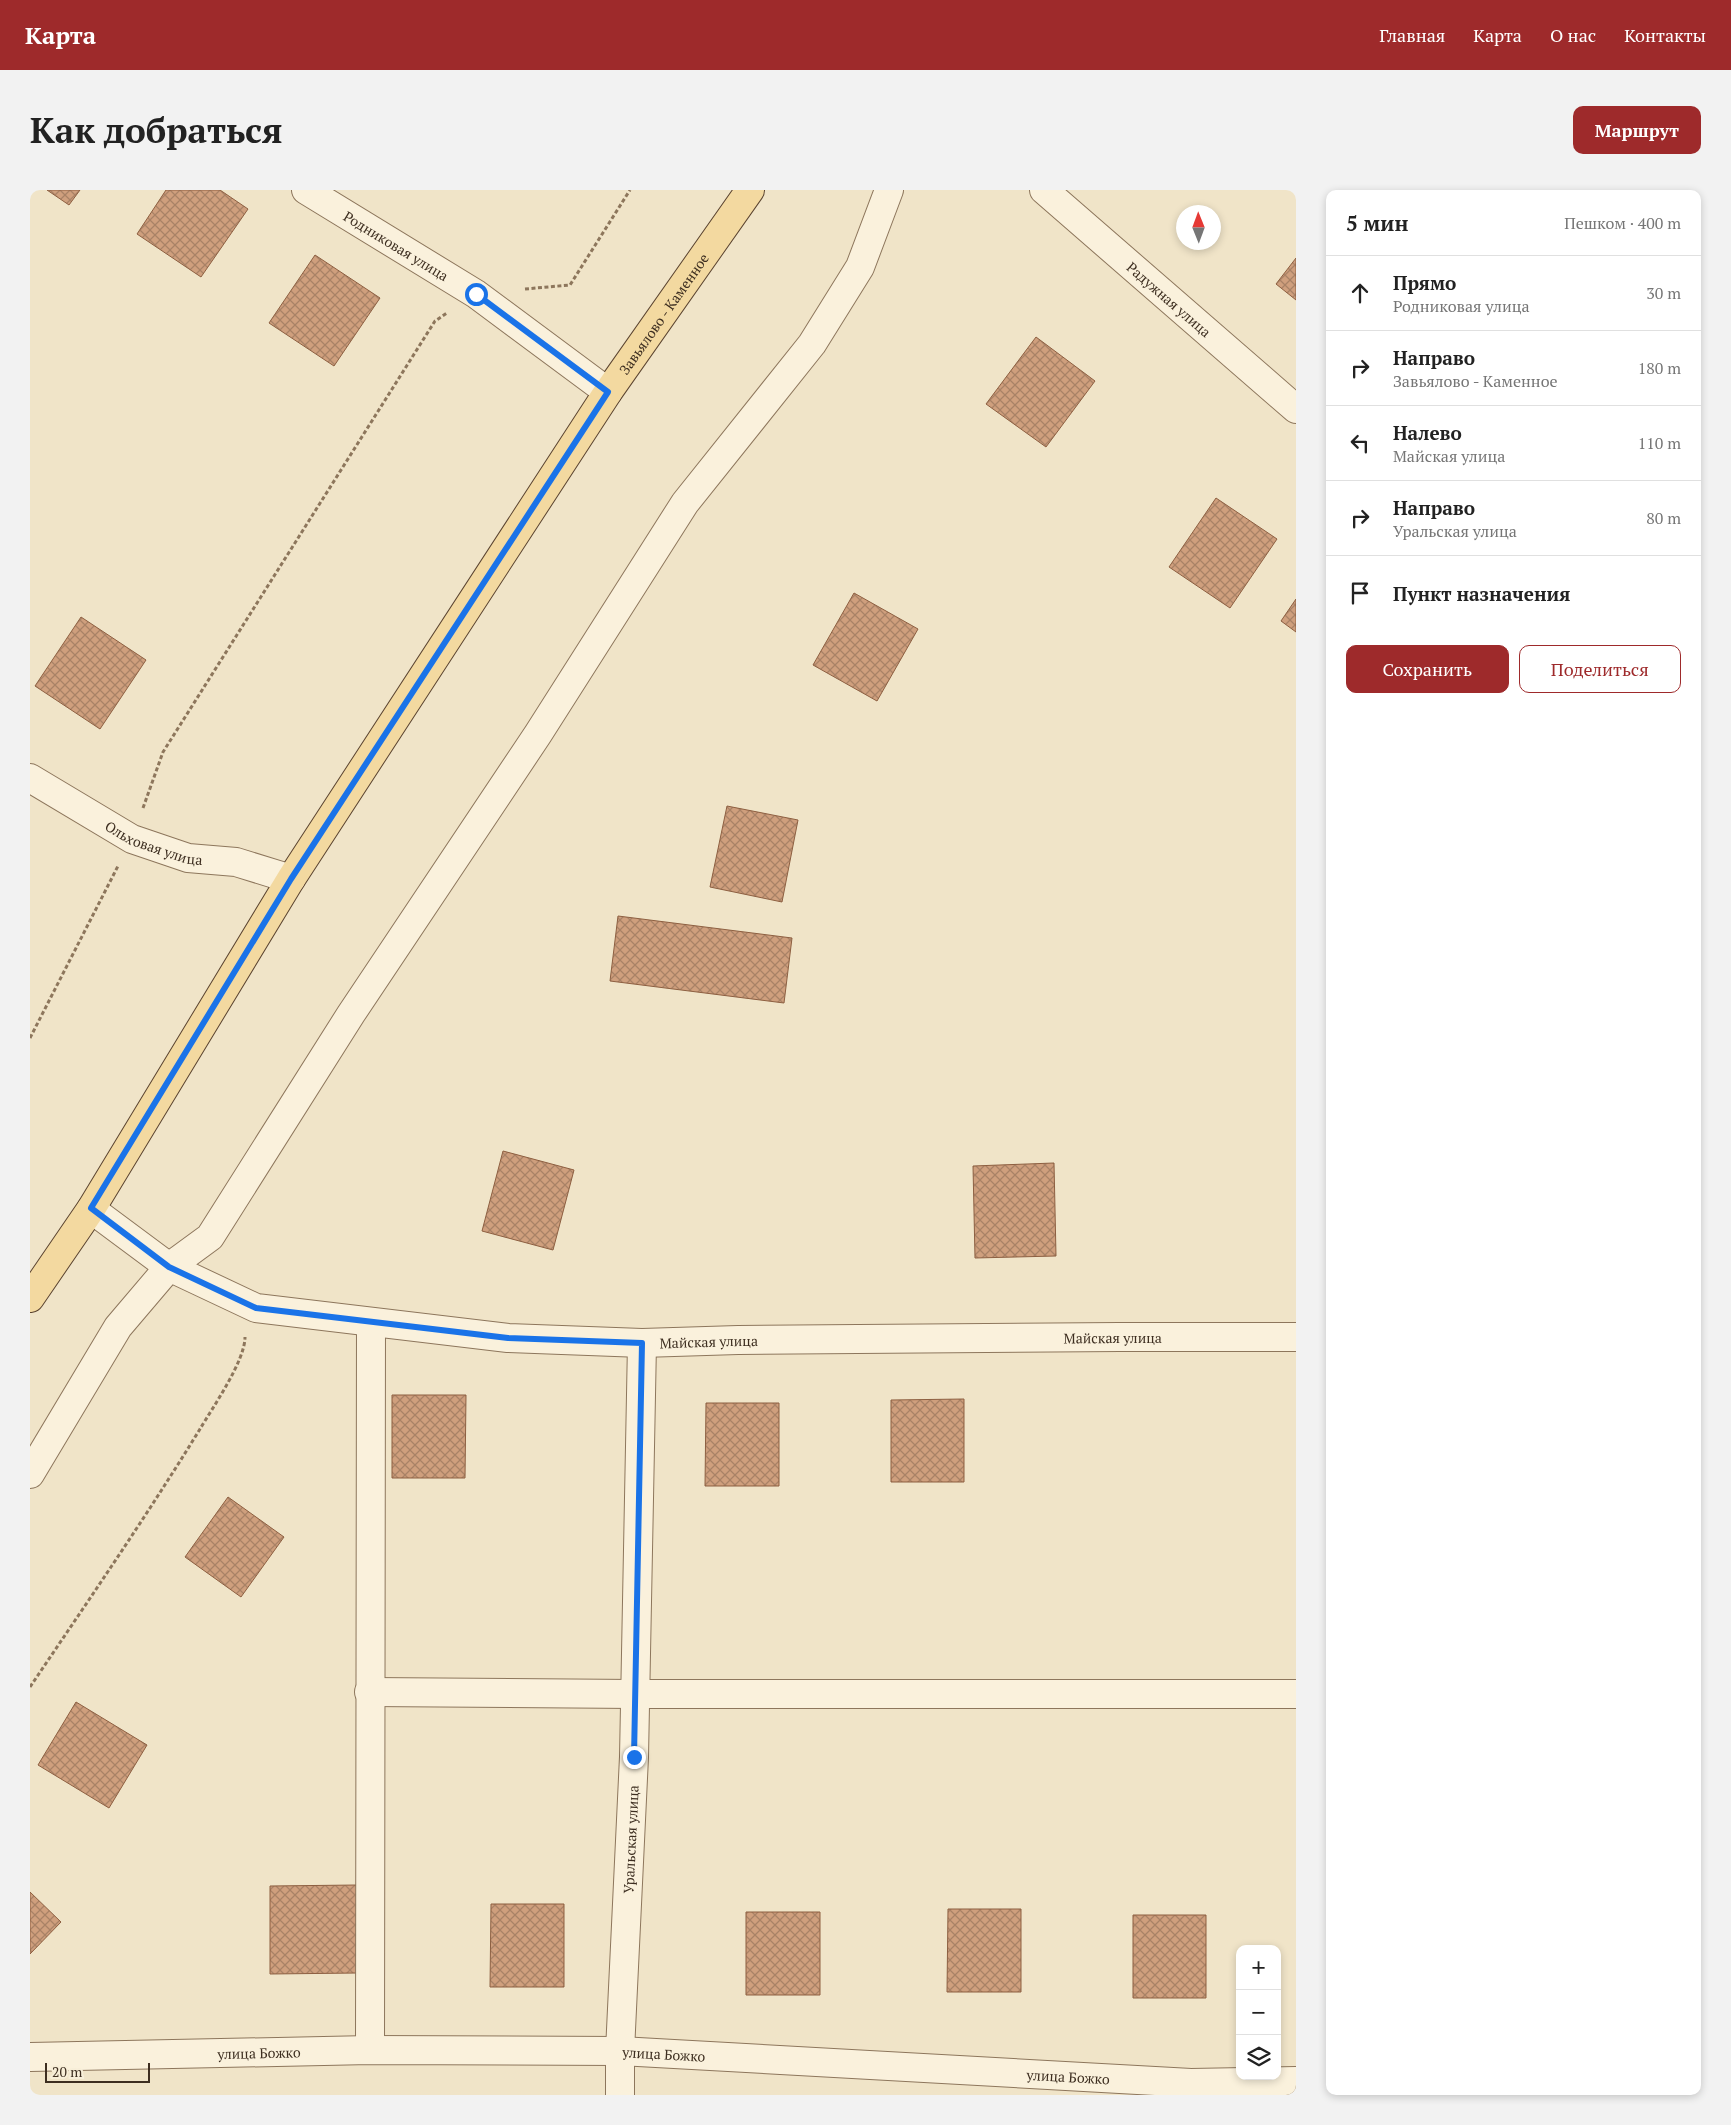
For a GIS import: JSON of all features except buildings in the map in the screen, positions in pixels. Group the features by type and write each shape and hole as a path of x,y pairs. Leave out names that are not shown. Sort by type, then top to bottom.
{"main road":[{"name":"Завьялово - Каменное","path":"30,1298 91,1208 291,879 608,392 750,190"}],"street":[{"name":"Родниковая улица","path":"306,190 476,294 608,392"},
{"path":"30,1474 118,1327 169,1267 210,1237 351,1014 538,734 685,503 812,344 860,267 889,190"},
{"name":"Радужная улица","path":"1044,190 1296,409"},
{"name":"Ольховая улица","path":"30,778 132,839 188,858 236,862 291,879"},
{"name":"Майская улица","path":"91,1208 169,1267 256,1308 508,1338 642,1343 738,1340 1120,1336 1296,1337"},
{"path":"370,2050 371,1322"},
{"name":"Уральская улица","path":"620,2095 620,2051 634,1767 642,1343"},
{"path":"369,1692 1296,1694"},
{"name":"улица Божко","path":"30,2057 370,2050 620,2051 1191,2083 1296,2081"}],"path":[{"path":"30,1038 132,839 163,752 435,321 476,294 570,285 630,190"},
{"path":"30,1687 159,1496 217,1401 245,1348 246,1303"}],"route":[{"path":"476,294 608,392 291,879 91,1208 169,1267 256,1308 508,1338 642,1343 634,1757"}]}
